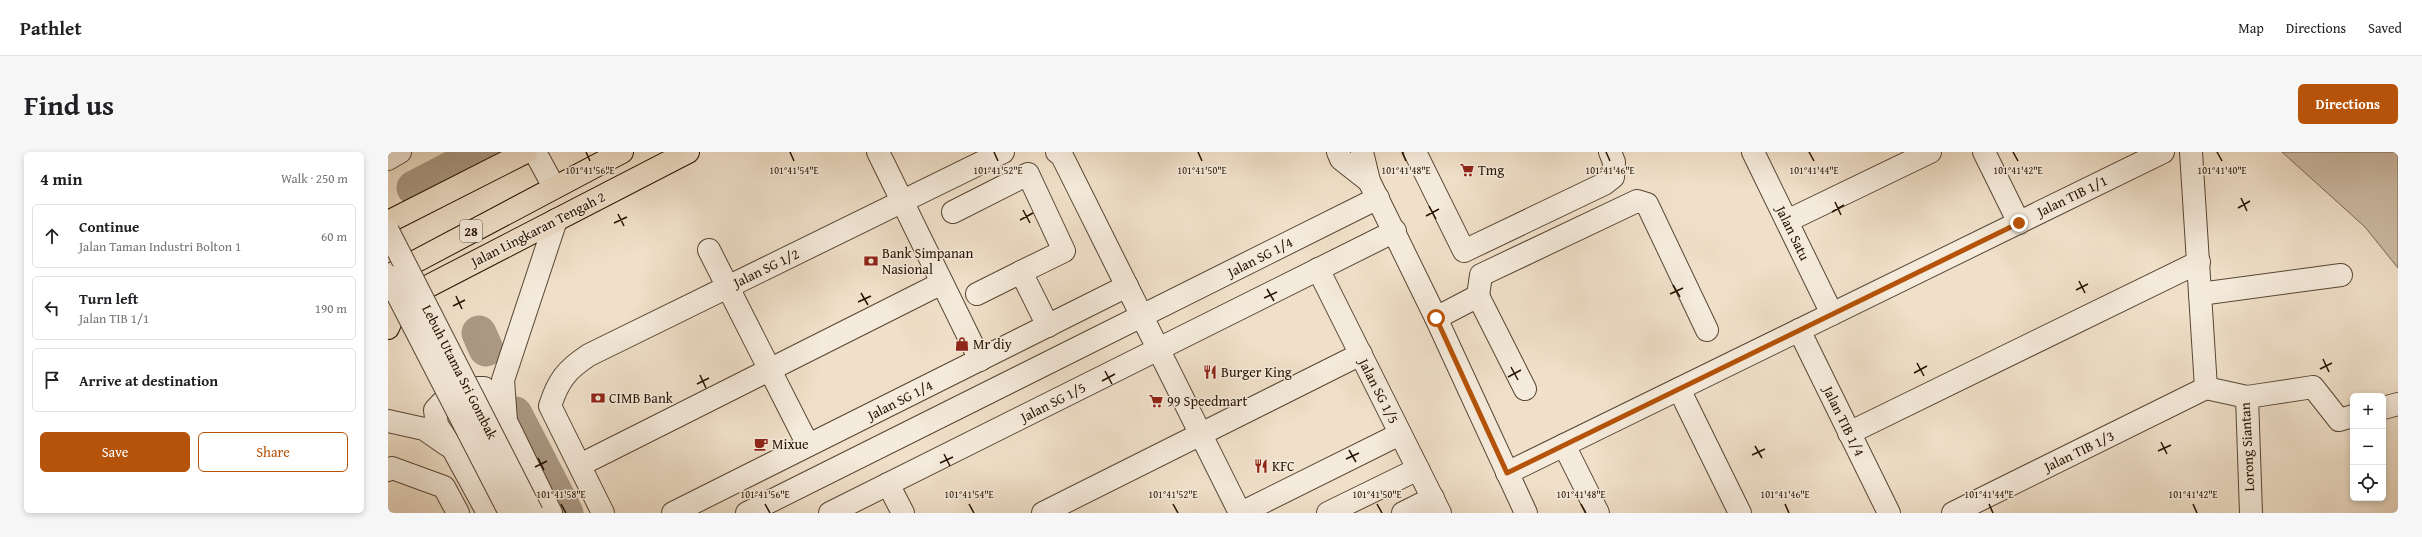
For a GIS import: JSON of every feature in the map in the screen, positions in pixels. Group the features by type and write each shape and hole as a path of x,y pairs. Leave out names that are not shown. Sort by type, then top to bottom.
{"main road":[{"path":"388,222 526,152"},
{"name":"Jalan Lingkaran Tengah 2","path":"388,276 622,152"},
{"name":"Jalan Lingkaran Tengah 2","path":"394,303 688,152"},
{"path":"388,328 394,303"}],"street":[{"path":"388,159 400,152"},
{"path":"535,152 554,187"},
{"path":"878,152 980,360"},
{"name":"Jalan SG 1/2","path":"580,465 550,406 556,388 569,368 589,355 1003,152"},
{"path":"1338,152 1341,159 1373,190"},
{"path":"1362,152 1373,190 1436,318 1526,513"},
{"path":"1415,152 1464,251 1604,184 1613,177 1614,162 1610,152"},
{"name":"Jalan Satu","path":"1753,152 1832,314"},
{"path":"1787,221 1930,152"},
{"path":"1984,152 2019,223"},
{"name":"Jalan TIB 1/1","path":"1507,473 2163,152"},
{"path":"2191,152 2206,388"},
{"path":"1060,153 1240,513 1400,434"},
{"path":"953,212 1028,174 1064,251 977,294"},
{"name":"Jalan SG 1/4","path":"747,513 1142,316 1373,190"},
{"path":"1525,389 1478,296 1481,275 1637,200 1648,204 1708,330"},
{"name":"Lebuh Utama Sri Gombak","path":"551,513 506,421 503,380 556,220"},
{"name":"Lebuh Utama Sri Gombak","path":"388,231 532,513"},
{"name":"Jalan SG 1/5","path":"830,513 1394,231"},
{"path":"709,250 808,445"},
{"path":"1850,433 2199,262"},
{"name":"Jalan SG 1/5","path":"1318,269 1436,506"},
{"path":"1021,272 1048,326"},
{"path":"2200,294 2341,275"},
{"name":"Lebuh Utama Sri Gombak","path":"388,276 510,513"},
{"path":"603,513 580,465 942,282"},
{"name":"Jalan SG 1/4","path":"673,513 1127,286"},
{"path":"1436,318 1478,296"},
{"name":"Jalan TIB 1/4","path":"1799,330 1889,513"},
{"path":"1042,513 1361,354"},
{"path":"488,513 454,451 437,425 435,410 447,396 465,387 484,388 506,421"},
{"path":"2247,397 2313,387 2339,420 2350,417"},
{"name":"Lorong Siantan","path":"2206,388 2247,397 2251,513"},
{"name":"Jalan TIB 1/3","path":"1953,513 2206,388"},
{"path":"1679,389 1740,513"},
{"path":"2386,407 2398,404"},
{"path":"388,421 424,429 454,451"},
{"path":"1564,444 1598,513"},
{"path":"388,470 392,468 444,487 458,513"},
{"path":"1328,513 1418,468"},
{"path":"888,484 903,513"},
{"path":"1403,513 1436,506"}],"shaded area":[{"path":"2282,152 2398,152 2398,268 2365,227"}],"waterway":[{"path":"414,188 483,152"},
{"path":"479,333 486,349"},
{"path":"515,414 566,513"}],"place":[{"name":"Tmg","path":"1467,170"},
{"name":"Bank Simpanan Nasional","path":"871,261"},
{"name":"Mr diy","path":"962,344"},
{"name":"Burger King","path":"1210,372"},
{"name":"CIMB Bank","path":"598,398"},
{"name":"99 Speedmart","path":"1156,401"},
{"name":"Mixue","path":"761,444"},
{"name":"KFC","path":"1261,466"}],"route":[{"path":"1436,318 1507,473 2019,223"}]}
